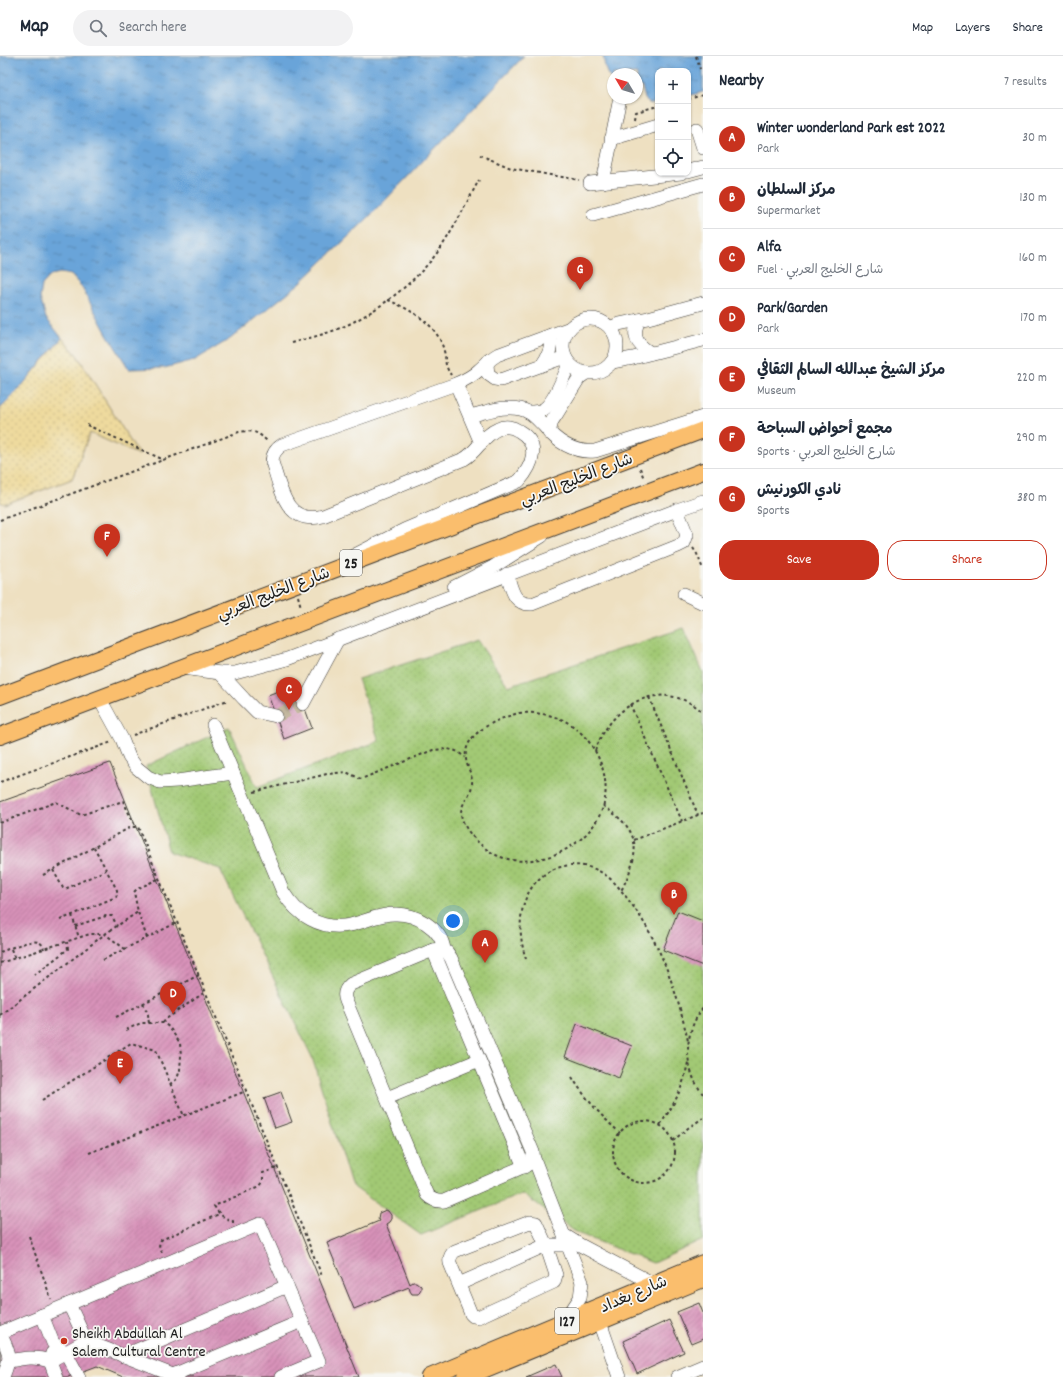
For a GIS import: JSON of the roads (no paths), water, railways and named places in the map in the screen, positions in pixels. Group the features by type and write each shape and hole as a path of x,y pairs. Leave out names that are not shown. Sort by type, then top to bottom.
{"main road":[{"name":"شارع الخليج العربي","path":"0,696 703,430"},
{"name":"25","path":"0,736 703,471"},
{"name":"شارع بغداد","path":"430,1377 703,1263"},
{"name":"شارع بغداد","path":"466,1377 703,1279"}],"street":[{"path":"619,104 611,139 597,182 655,176"},
{"path":"611,139 655,127"},
{"path":"697,129 703,148"},
{"path":"691,171 703,168"},
{"path":"593,215 703,184"},
{"path":"610,328 619,324 703,302"},
{"path":"314,577 404,530 519,481 531,464 533,449 531,443 522,433 509,427 503,427 493,432 472,454 464,459 323,516 314,518 300,516 287,504 272,462 276,450 282,445 456,384 472,376 497,354 570,328 585,320 594,320 603,323 610,328 614,334 617,349 612,362 607,368 600,371 586,373 580,372 567,360 563,350 563,342 570,328"},
{"path":"639,320 635,331 637,341 645,349 652,353"},
{"path":"542,365 547,359 551,347 551,335"},
{"path":"612,362 703,340"},
{"path":"489,360 487,369 491,377 500,380 542,365 567,360"},
{"path":"528,412 540,411 549,404 565,375 567,360"},
{"path":"549,433 552,420 579,378 586,373"},
{"path":"456,384 481,443"},
{"path":"470,416 505,408 517,408 528,412 538,420 549,433 564,444 578,450 590,451 703,417"},
{"path":"183,668 220,674 236,673 287,659 507,574 703,501"},
{"path":"507,574 514,596 524,604 532,604 684,543 687,535 677,510"},
{"path":"390,619 493,567 565,522"},
{"path":"684,594 703,603"},
{"path":"303,704 338,639"},
{"path":"220,674 257,712 276,716"},
{"path":"100,698 122,738 129,757 136,767 148,777 160,782 233,773"},
{"path":"213,725 283,892 290,903 299,912 310,920 336,926 349,925 384,915 404,915 414,918 432,928 440,936 443,943 438,950 351,984 345,992 346,1001 427,1195 435,1201 444,1201 524,1167 530,1163 533,1156"},
{"path":"438,950 479,1060 524,1167"},
{"path":"438,950 450,955 533,1152 533,1156 582,1282 580,1298 564,1322"},
{"path":"386,1098 479,1060"},
{"path":"530,1222 536,1224 546,1245 556,1275 554,1282 478,1317 471,1314 450,1263 449,1259 455,1251 530,1222"},
{"path":"3,1377 10,1361 8,1351 0,1333 260,1224 319,1361 280,1377"},
{"path":"458,1284 546,1245 566,1240 580,1245 654,1284"},
{"path":"123,1356 287,1286"},
{"path":"69,1304 86,1341 176,1376 302,1320"},
{"path":"42,1315 53,1343 50,1361 56,1377"},
{"path":"600,1322 618,1377"},
{"path":"10,1361 30,1357 42,1358 50,1361 86,1341"},
{"path":"53,1343 66,1353 79,1377"},
{"path":"677,1377 703,1366"}],"water":[{"path":"0,56 524,56 370,216 300,283 230,339 195,360 164,368 129,369 107,334 81,286 71,275 60,273 51,275 42,285 40,298 46,318 62,338 0,409"},
{"path":"603,56 703,56 703,92 691,95 691,68 655,68 655,103 650,104 645,99 643,91 643,68 607,68 607,73"}],"tunnel":[{"path":"276,716 303,704"}],"place":[{"name":"نادي الكورنيش","path":"580,290"},
{"name":"مجمع أحواض السباحة","path":"107,557"},
{"name":"Alfa","path":"289,710"},
{"name":"مركز السلطان","path":"674,915"},
{"name":"Winter wonderland Park est 2022","path":"485,963"},
{"name":"Park/Garden","path":"173,1014"},
{"name":"مركز الشيخ عبدالله السالم الثقافي","path":"120,1084"},
{"name":"Sheikh Abdullah Al Salem Cultural Centre","path":"64,1341"}]}
